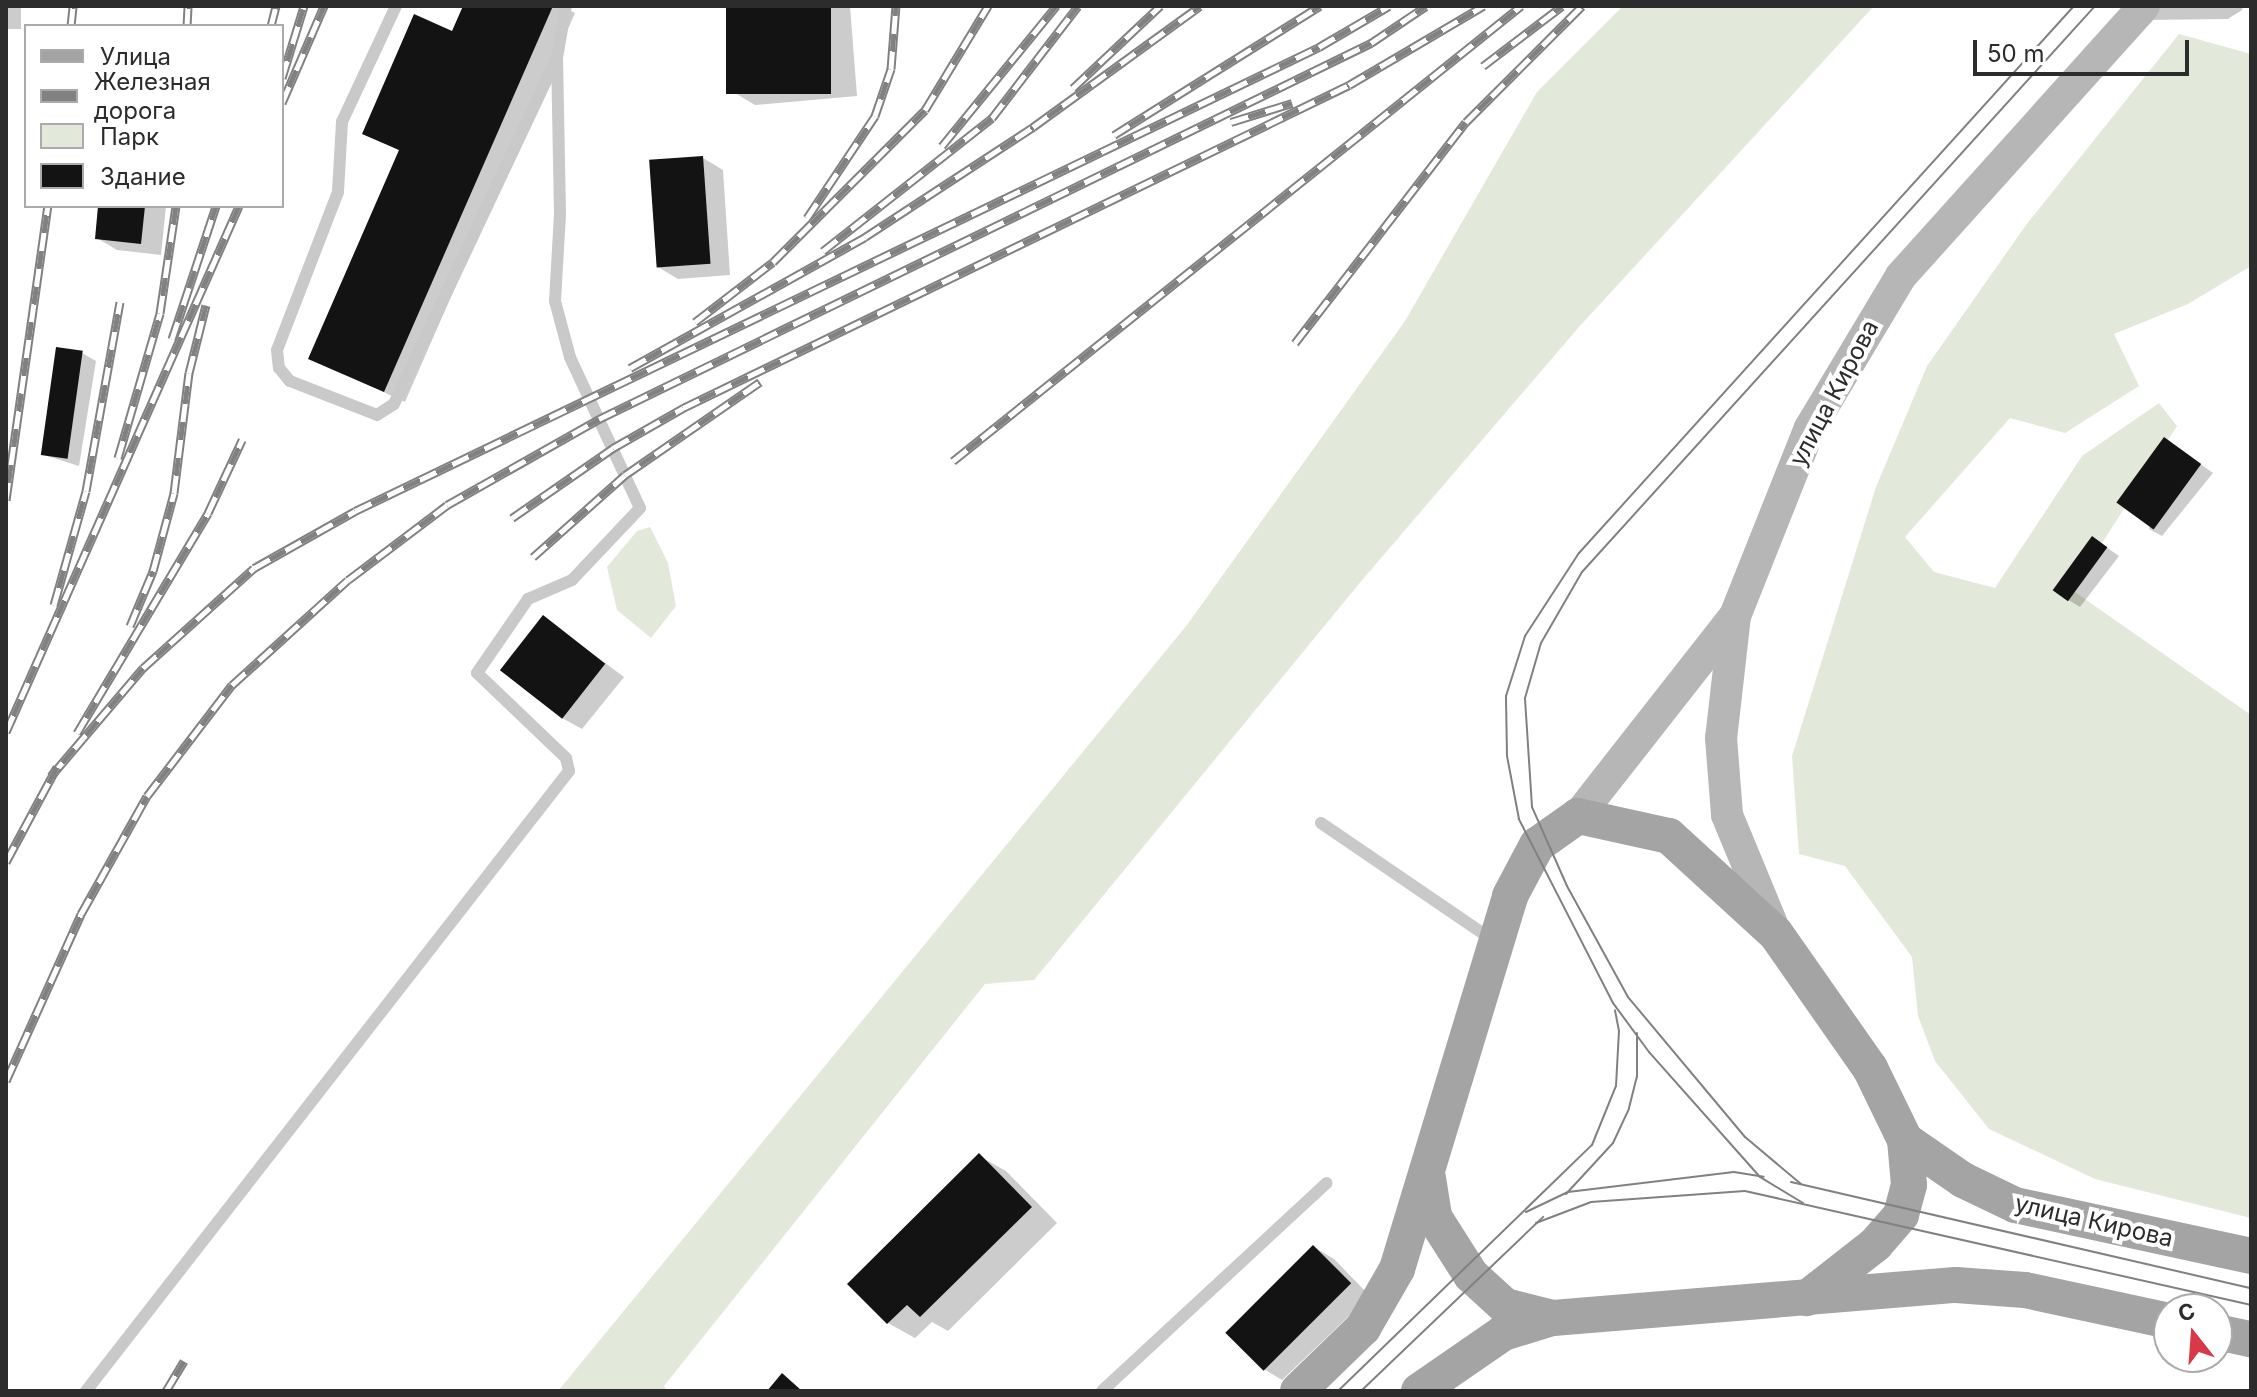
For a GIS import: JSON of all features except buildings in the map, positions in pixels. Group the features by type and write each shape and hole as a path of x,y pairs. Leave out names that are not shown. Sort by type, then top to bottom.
{"main road":[{"name":"улица Кирова","path":"1578,816 1735,616 1810,428 1901,276 2140,10"},
{"path":"1735,616 1721,738 1727,815 1776,934"},
{"path":"1298,1391 1363,1328 1397,1269 1428,1178 1510,896 1537,845 1578,816 1669,836 1776,934 1870,1068 1905,1140 1909,1185 1901,1215 1876,1244 1807,1298"},
{"name":"улица Кирова","path":"1905,1140 1963,1180 2015,1205 2251,1256"},
{"path":"1428,1178 1434,1217 1471,1275 1505,1306 1553,1318"},
{"path":"1419,1391 1503,1333 1553,1318 1956,1285 2025,1290 2153,1318"}],"lane":[{"path":"396,6 342,122 338,192 277,350 279,368 290,381 369,414 384,414 394,404 557,58"},
{"path":"86,1391 569,771 566,758 477,673 528,599 572,580 640,508 570,357 555,301 560,213 557,58 566,6"},
{"path":"2140,10 2226,13 2237,6"},
{"path":"1321,823 1496,943"},
{"path":"1102,1391 1327,1183"}],"green space":[{"path":"1623,6 1874,6 1579,327 1358,585 1034,980 985,984 664,1386 667,1391 558,1391 1187,625 1405,321 1537,92"},
{"path":"2179,34 2251,54 2251,266 2188,304 2114,334 2139,386 2065,433 2010,418 1905,537 1934,572 1995,588 2082,456 2159,403 2177,426 2072,590 2251,715 2251,1218 2095,1179 1989,1129 1935,1061 1918,1016 1912,957 1845,866 1799,854 1792,756 1876,487 1927,366 2026,225"},
{"path":"650,527 668,563 676,606 651,638 617,610 607,567 637,531"}],"tram line":[{"path":"1803,1203 1760,1177 1649,1052 1613,1003 1519,819 1507,756 1506,696 1525,636 1579,553 2074,6"},
{"path":"1801,1184 1745,1137 1628,997 1567,886 1532,807 1525,698 1541,643 1582,572 2095,6"},
{"path":"1338,1391 1592,1145 1616,1086 1619,1031 1615,1010"},
{"path":"1566,1194 1613,1143 1629,1108 1637,1077 1637,1033"},
{"path":"1526,1212 1568,1192 1734,1172 1764,1177"},
{"path":"1791,1182 2251,1288"},
{"path":"1536,1223 1591,1202 1745,1191 2251,1305"},
{"path":"1361,1391 1543,1217"}],"railway":[{"path":"71,24 73,6"},
{"path":"187,24 188,6"},
{"path":"272,24 276,6"},
{"path":"284,71 304,6"},
{"path":"284,98 324,6"},
{"path":"807,218 875,116 891,69 896,6"},
{"path":"695,322 773,262 925,110 988,6"},
{"path":"942,146 1056,6"},
{"path":"823,251 992,118 1078,6"},
{"path":"1073,88 1160,6"},
{"path":"630,368 865,237 1033,127 1200,6"},
{"path":"1114,135 1320,6"},
{"path":"51,776 143,668 254,568 355,511 1319,47 1389,6"},
{"path":"6,1081 81,914 147,796 232,685 348,580 447,505 599,419 1371,43 1426,6"},
{"path":"512,518 613,448 683,408 1349,85 1483,6"},
{"path":"953,461 1521,6"},
{"path":"1483,66 1562,6"},
{"path":"1295,343 1466,122 1582,6"},
{"path":"1231,122 1292,103"},
{"path":"6,500 48,208"},
{"path":"118,458 160,313 176,208"},
{"path":"172,339 215,208"},
{"path":"6,732 238,208"},
{"path":"54,605 86,491 120,302"},
{"path":"130,626 153,571 174,493 189,373 206,305"},
{"path":"533,557 625,475 760,382"},
{"path":"77,733 208,513 242,440"},
{"path":"6,862 57,767"},
{"path":"166,1391 184,1361"}]}
